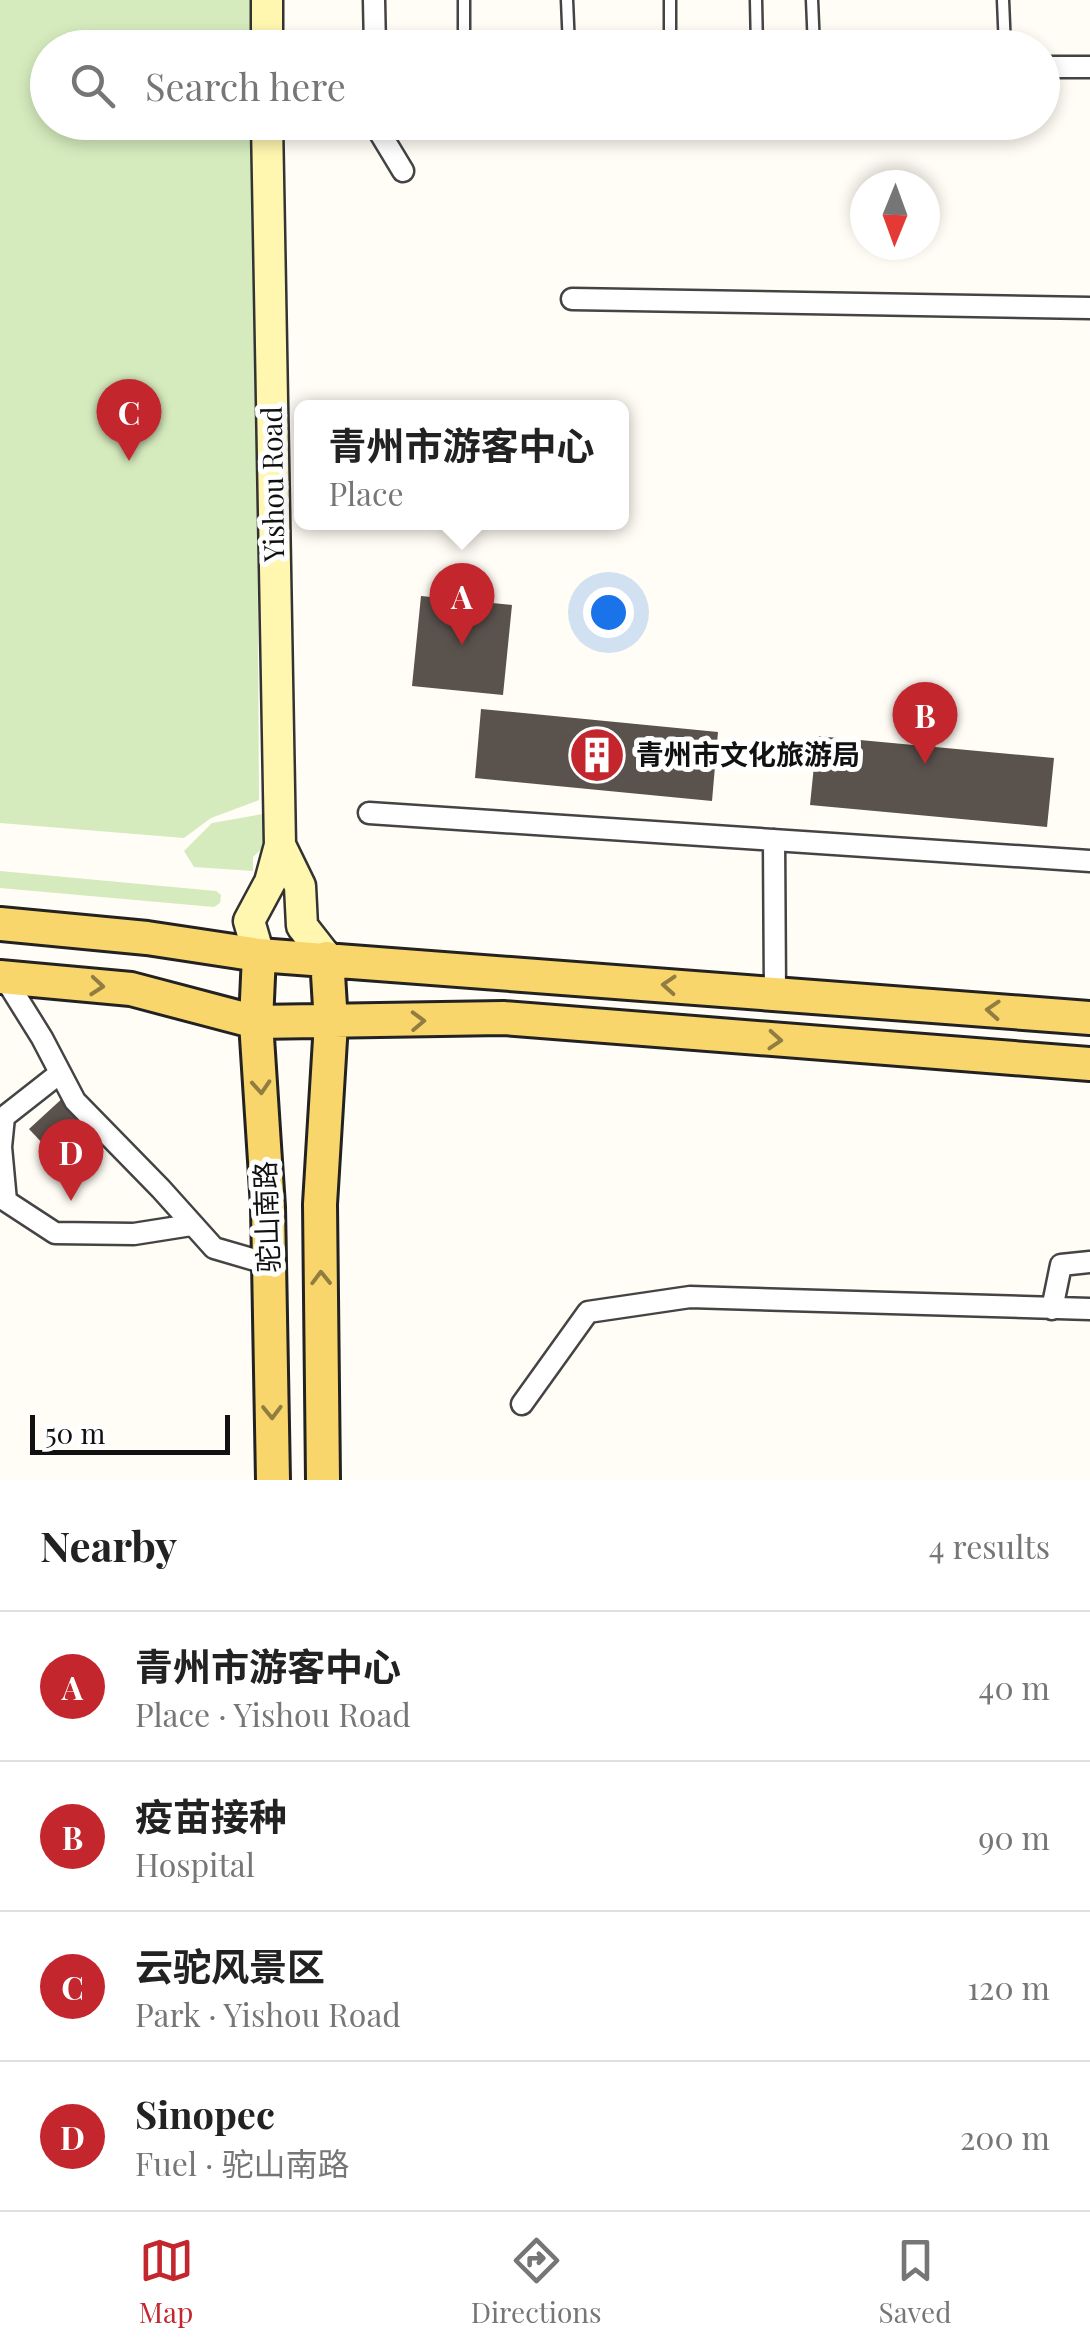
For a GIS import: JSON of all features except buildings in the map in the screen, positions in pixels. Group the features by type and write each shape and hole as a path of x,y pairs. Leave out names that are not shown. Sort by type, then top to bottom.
{"main road":[{"path":"0,924 147,938 259,955 1090,1018"},
{"name":"驼山南路","path":"259,955 256,1022 269,1264 273,1480"},
{"name":"驼山南路","path":"323,1480 320,1204 331,1023 327,958"},
{"path":"2,977 131,989 256,1022 503,1018 1090,1064"}],"street":[{"path":"267,0 267,30"},
{"path":"374,0 375,30"},
{"path":"1060,66 1090,66"},
{"name":"Yishou Road","path":"267,140 280,845"},
{"path":"384,140 403,171"},
{"path":"572,298 1090,308"},
{"path":"369,814 1090,861"},
{"path":"774,840 775,993"},
{"path":"259,955 249,922 270,882 280,845"},
{"path":"280,845 300,886 302,926 327,958"},
{"path":"2,977 75,1101 162,1188 214,1248 269,1264"},
{"path":"60,1074 4,1117 1,1147 6,1201 56,1232 134,1234 191,1225"},
{"path":"1052,1309 1061,1265 1090,1262"},
{"path":"522,1404 588,1312 690,1297 1090,1309"}],"lane":[{"path":"464,0 464,30"},
{"path":"567,0 568,30"},
{"path":"670,0 670,30"},
{"path":"756,0 757,30"},
{"path":"812,0 813,30"},
{"path":"1004,0 1004,30"}],"green space":[{"path":"0,0 255,0 255,30 30,30 30,140 255,140 259,800 211,818 184,838 0,823"},
{"path":"268,813 269,842 253,857 253,871 194,867 184,851 212,823"},
{"path":"0,871 216,891 221,895 220,903 214,907 0,888"}],"place":[{"name":"云驼风景区","path":"129,461"},
{"name":"青州市游客中心","path":"462,645"},
{"name":"青州市文化旅游局","path":"597,755"},
{"name":"疫苗接种","path":"925,764"},
{"name":"Sinopec","path":"71,1201"}]}
